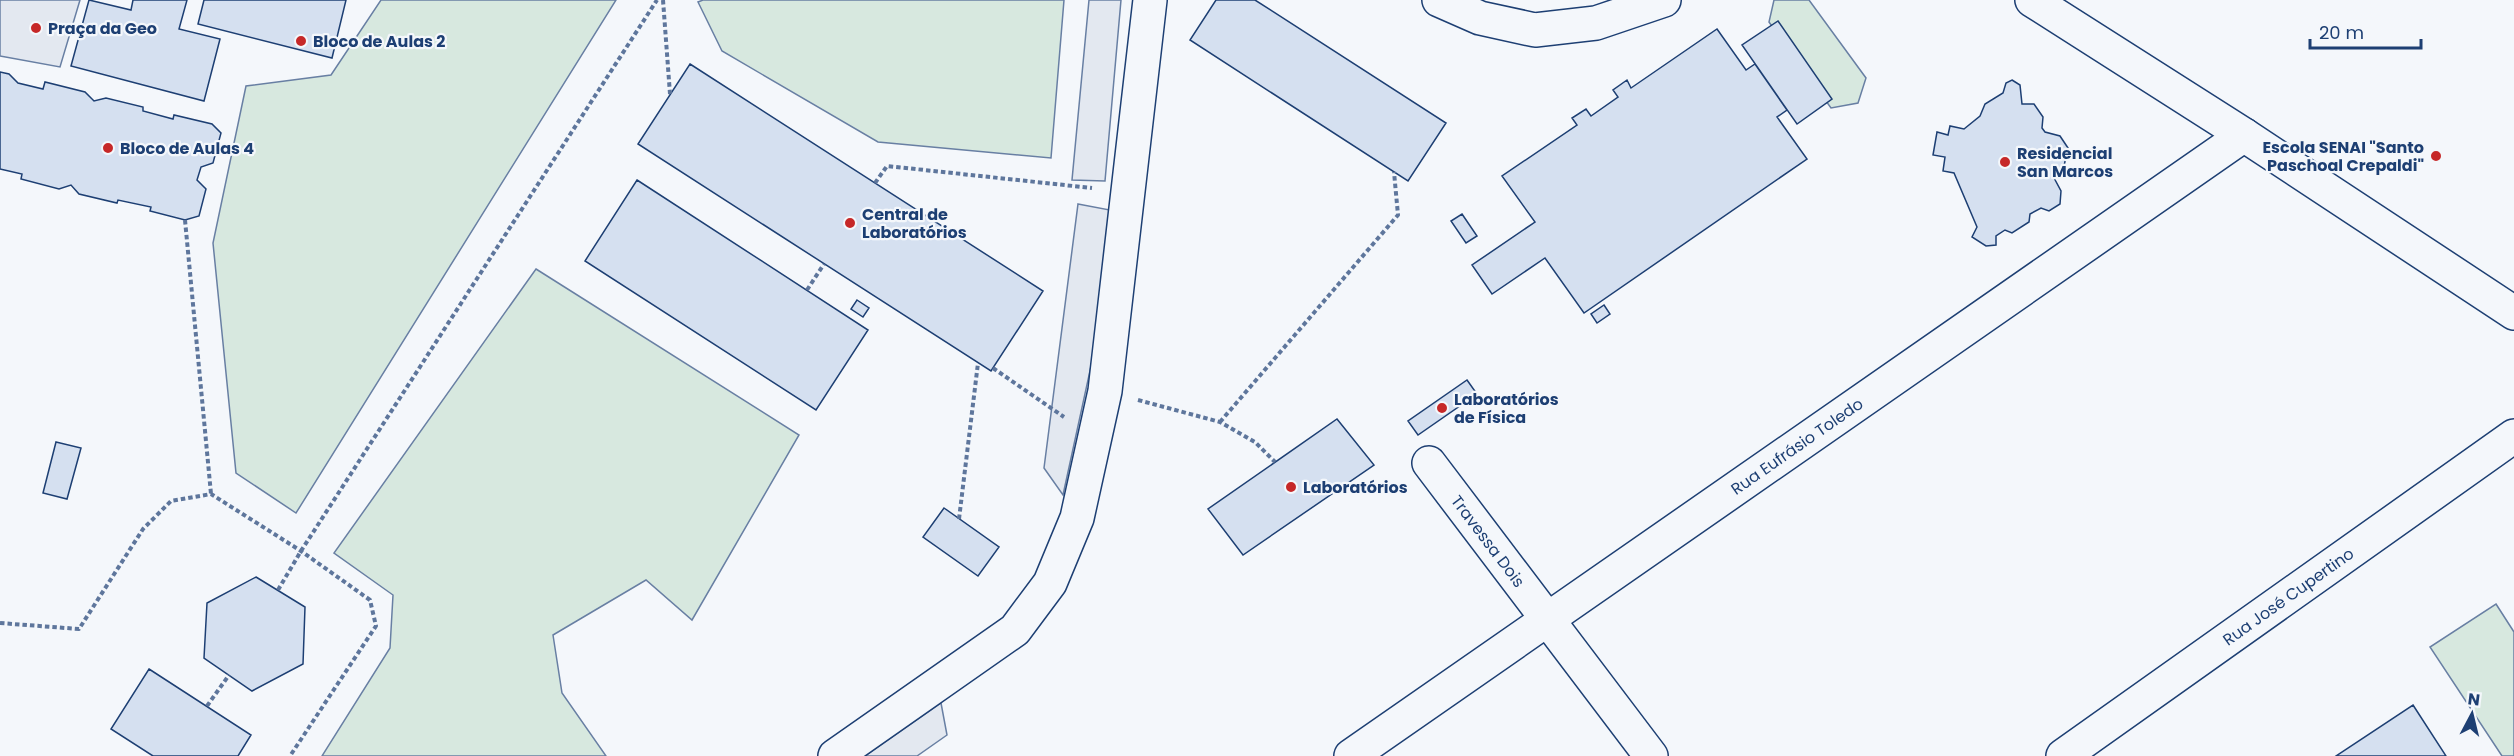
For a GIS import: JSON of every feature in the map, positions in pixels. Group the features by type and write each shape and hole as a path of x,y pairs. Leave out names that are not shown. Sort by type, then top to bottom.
{"street":[{"path":"835,756 1015,630 1050,583 1077,518 1105,391 1150,0"},
{"path":"1439,0 1480,18 1535,30 1596,23 1664,0"},
{"path":"2032,0 2244,135 2514,313"},
{"name":"Rua Eufrásio Toledo","path":"1351,756 2244,135"},
{"name":"Rua José Cupertino","path":"2063,756 2514,436"},
{"name":"Travessa Dois","path":"1430,464 1545,619 1652,756"}],"path":[{"path":"278,590 301,550 657,0"},
{"path":"663,0 670,94"},
{"path":"875,183 887,166 1128,192"},
{"path":"1220,422 1398,215 1394,172"},
{"path":"185,220 211,494"},
{"path":"807,290 824,264"},
{"path":"959,519 978,363"},
{"path":"993,368 1095,439"},
{"path":"1105,391 1220,422 1255,442 1275,462"},
{"path":"0,623 79,629 143,529 171,501 211,494 301,550 370,600 376,626 290,756"},
{"path":"207,706 229,675"}],"shaded area":[{"name":"Praça da Geo","path":"0,0 80,0 60,67 0,56"},
{"path":"381,0 616,0 296,513 236,473 213,243 246,86 331,75"},
{"path":"703,0 1064,0 1051,158 878,142 722,51 698,2"},
{"path":"1089,0 1121,0 1105,181 1072,180"},
{"path":"1774,0 1809,0 1866,78 1858,103 1831,108 1769,22"},
{"path":"1078,204 1110,210 1093,357 1063,495 1044,468"},
{"path":"536,269 799,435 692,620 646,580 553,635 562,693 606,756 322,756 390,648 393,595 334,553"},
{"path":"2496,604 2514,632 2514,756 2502,756 2430,647"},
{"path":"941,703 947,735 917,756 865,756"}],"building":[{"path":"89,0 131,10 133,0 187,0 179,29 220,39 204,101 71,66"},
{"name":"Bloco de Aulas 2","path":"204,0 346,0 332,58 198,24"},
{"path":"1216,0 1255,0 1446,123 1408,181 1190,40"},
{"path":"1778,21 1832,99 1797,124 1742,45"},
{"path":"1717,29 1746,70 1755,64 1787,110 1777,117 1807,159 1584,313 1545,258 1492,294 1472,265 1535,222 1502,176 1577,125 1572,118 1586,109 1591,116 1618,97 1613,90 1627,80 1631,88"},
{"name":"Central de Laboratórios","path":"690,64 1043,291 991,371 638,144"},
{"name":"Bloco de Aulas 4","path":"0,72 9,74 18,83 43,89 45,82 85,92 94,101 106,98 143,107 143,111 173,119 174,115 212,124 221,133 213,163 201,167 197,180 206,189 199,216 185,220 150,211 151,207 118,200 117,203 79,194 71,185 59,189 21,179 22,174 0,169"},
{"name":"Residencial San Marcos","path":"2012,80 2020,85 2022,104 2034,104 2043,117 2042,128 2045,132 2060,136 2068,148 2064,166 2053,176 2061,191 2060,204 2049,211 2041,208 2030,214 2029,222 2012,233 2005,230 1996,236 1996,245 1986,246 1972,237 1977,227 1954,173 1943,171 1945,157 1933,155 1937,132 1948,135 1950,126 1964,129 1980,116 1985,104 2003,93 2006,83"},
{"path":"637,180 868,330 816,410 585,261"},
{"path":"1462,214 1477,236 1466,243 1451,221"},
{"path":"857,300 869,308 863,317 851,309"},
{"path":"1604,305 1610,314 1597,323 1591,314"},
{"name":"Laboratórios de Física","path":"1467,380 1477,394 1418,435 1408,421"},
{"name":"Laboratórios","path":"1337,419 1374,465 1243,555 1208,509"},
{"path":"56,442 81,448 67,499 43,493"},
{"path":"944,508 999,547 978,576 923,537"},
{"path":"256,577 305,607 303,664 252,691 204,658 207,603"},
{"path":"149,669 251,735 238,756 153,756 111,729"},
{"path":"2413,705 2446,756 2336,756"}],"place":[{"name":"Praça da Geo","path":"36,28"},
{"name":"Bloco de Aulas 2","path":"301,41"},
{"name":"Bloco de Aulas 4","path":"108,148"},
{"name":"Escola SENAI \"Santo Paschoal Crepaldi\"","path":"2436,156"},
{"name":"Residencial San Marcos","path":"2005,162"},
{"name":"Central de Laboratórios","path":"850,223"},
{"name":"Laboratórios de Física","path":"1442,408"},
{"name":"Laboratórios","path":"1291,487"}]}
